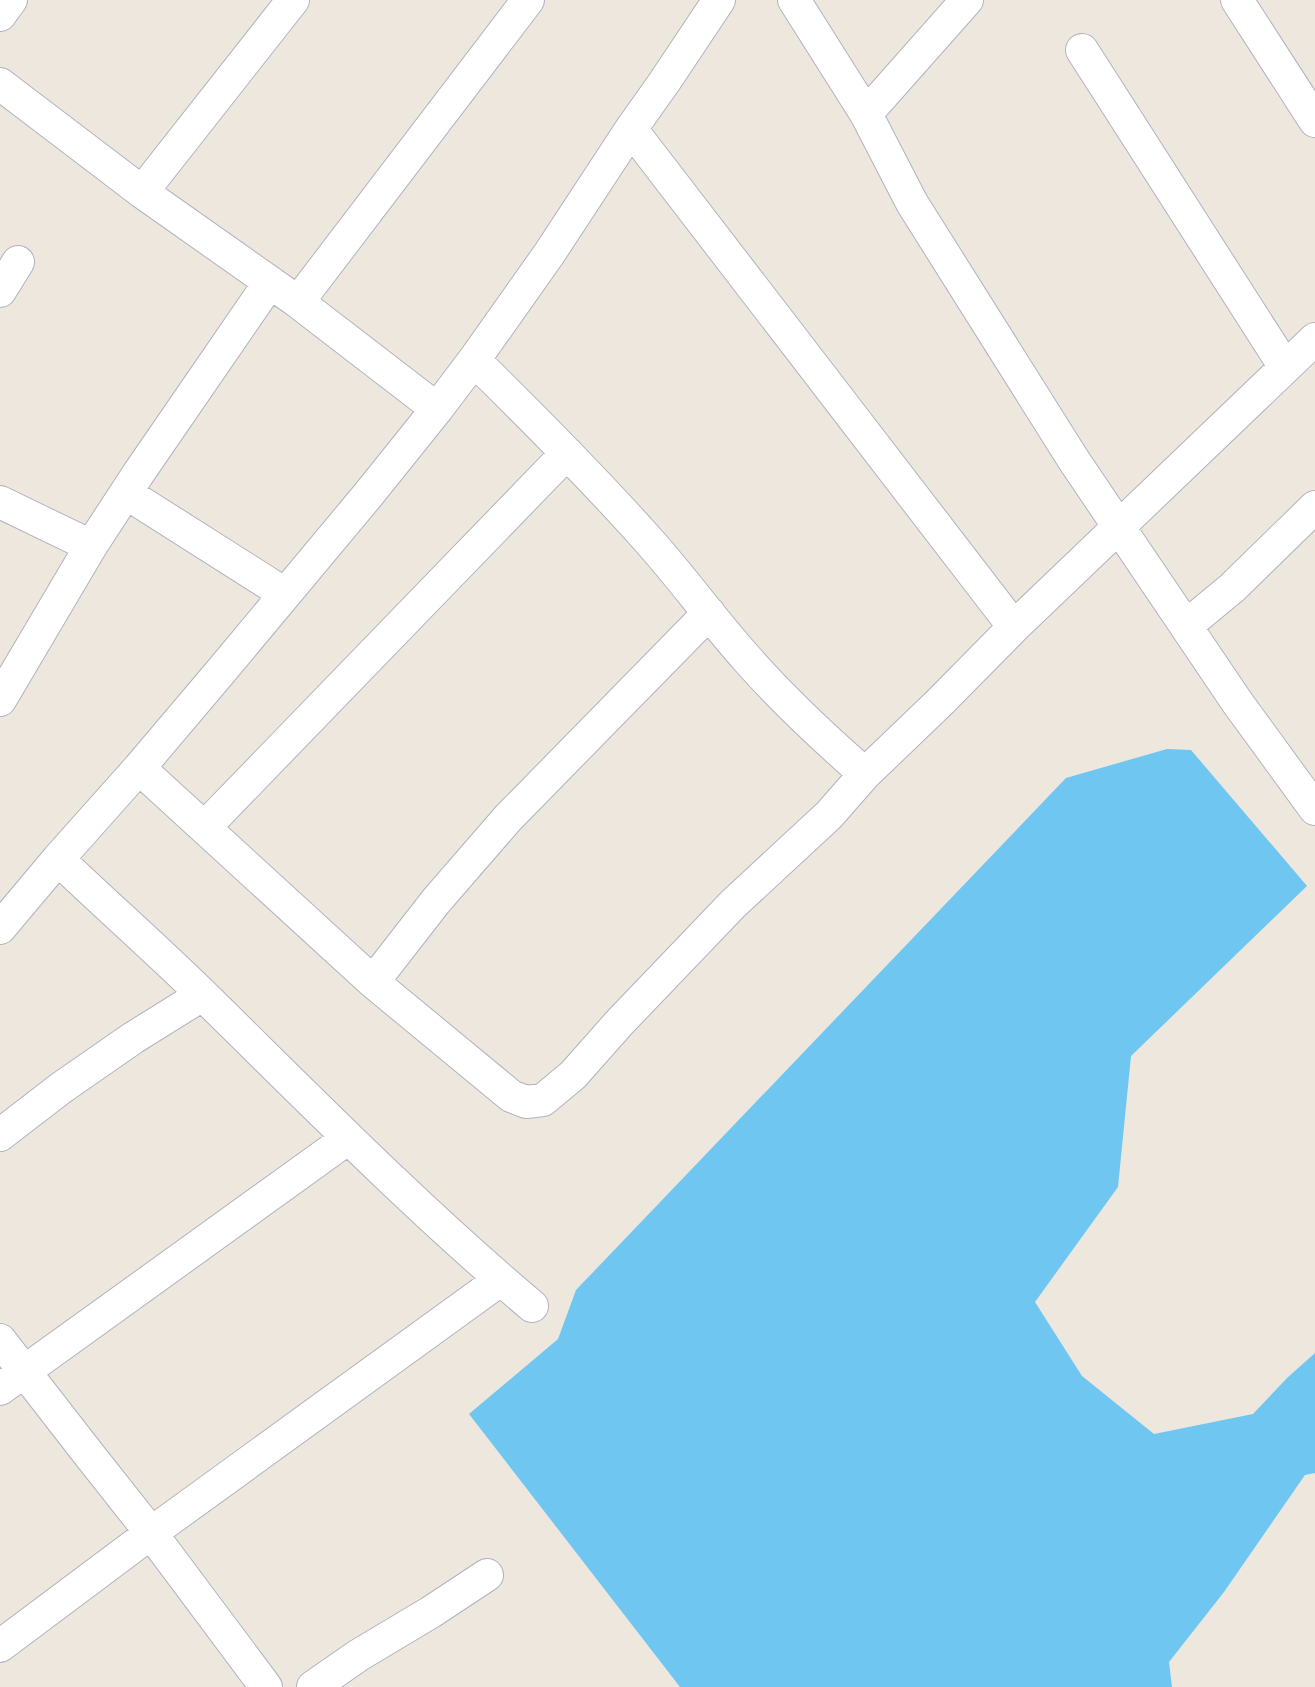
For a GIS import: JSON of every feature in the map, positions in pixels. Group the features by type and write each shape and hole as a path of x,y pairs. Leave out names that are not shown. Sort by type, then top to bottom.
{"street":[{"path":"0,15 11,0"},
{"path":"142,192 293,0"},
{"path":"298,302 528,0"},
{"path":"0,928 222,670 436,410 555,244 719,0"},
{"path":"794,0 866,114 912,203 1118,529 1237,702 1315,809"},
{"path":"866,114 967,0"},
{"path":"1237,0 1315,121"},
{"path":"1082,50 1285,368"},
{"path":"0,84 142,192 298,302 436,410"},
{"path":"631,129 1014,627"},
{"path":"0,291 18,262"},
{"path":"0,700 91,546 270,282"},
{"path":"139,768 373,982 511,1096 526,1102 543,1100 573,1075 620,1022 733,904 829,815 866,774 1014,627 1315,339"},
{"path":"474,360 567,453 649,541 772,687 816,731 866,774"},
{"path":"206,827 567,453"},
{"path":"126,493 285,594"},
{"path":"0,502 91,546"},
{"path":"1186,626 1232,588 1315,507"},
{"path":"373,982 436,901 500,826 709,613"},
{"path":"58,859 202,995 347,1138 500,1280 532,1306"},
{"path":"0,1135 61,1088 124,1044 202,995"},
{"path":"12,1380 347,1138"},
{"path":"0,1646 151,1533 500,1280"},
{"path":"0,1340 12,1380 151,1533 266,1687"},
{"path":"313,1687 358,1655 431,1612 487,1575"}],"water":[{"path":"1167,749 1191,750 1307,886 1131,1056 1118,1187 1035,1302 1082,1376 1154,1434 1253,1414 1287,1378 1315,1353 1315,1473 1305,1475 1224,1592 1169,1662 1172,1687 680,1687 469,1414 558,1339 576,1290 1066,778"}]}
